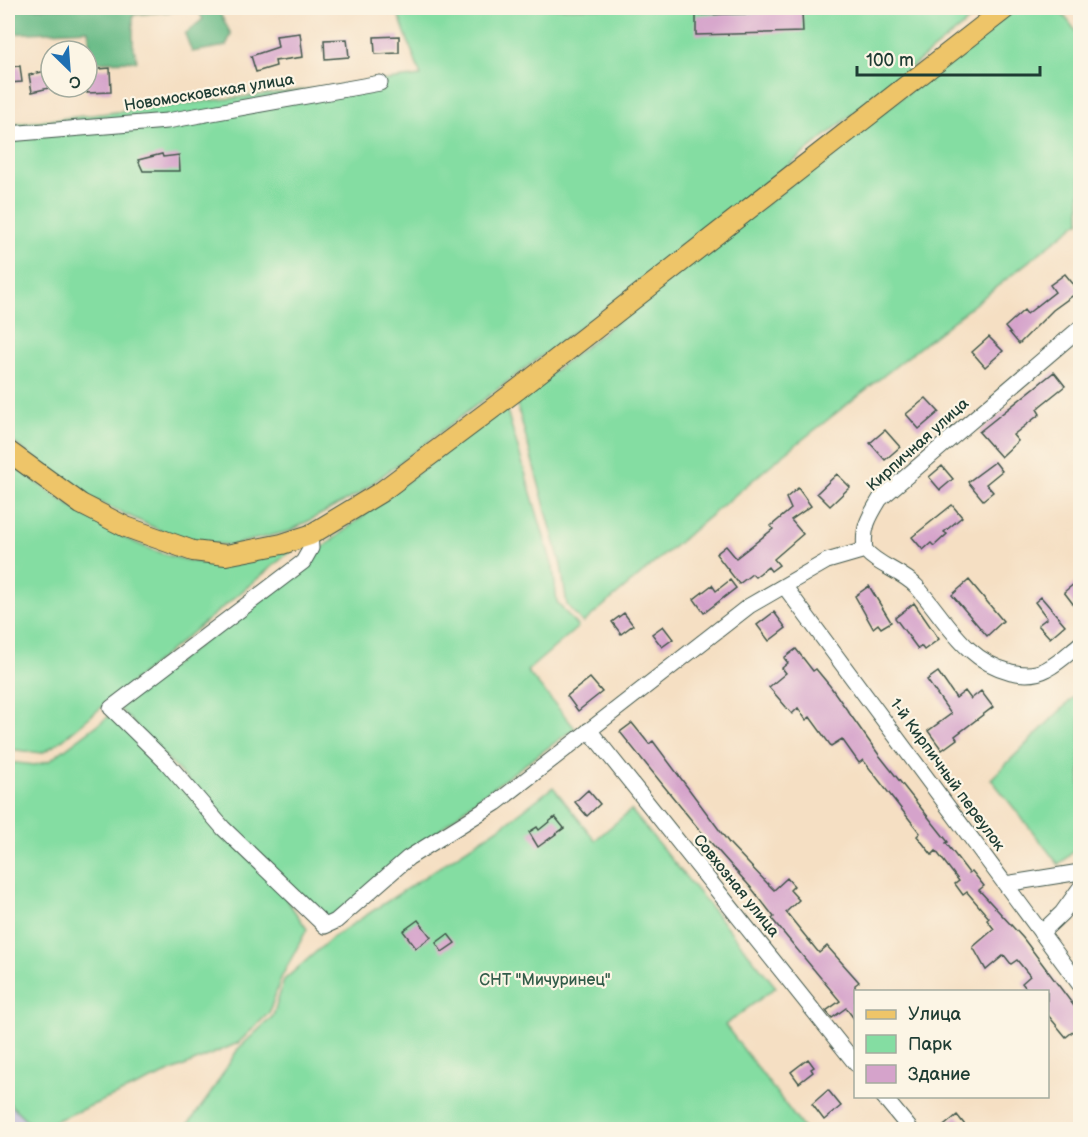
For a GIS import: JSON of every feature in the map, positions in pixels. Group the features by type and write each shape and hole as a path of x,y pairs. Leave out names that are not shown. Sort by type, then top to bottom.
{"main road":[{"path":"8,451 81,504 126,527 193,551 226,555 282,544 310,535 381,492 517,390 1006,8"}],"street":[{"name":"Новомосковская улица","path":"8,134 167,121 380,83"},
{"name":"Кирпичная улица","path":"865,550 863,536 866,521 880,499 1080,328"},
{"path":"310,535 311,548 303,562 111,708 167,763 223,828 321,925 328,926 408,858 496,804 749,606 827,561 865,550 871,557 895,569 915,585 981,662 1021,675 1047,669 1080,644"},
{"name":"1-й Кирпичный переулок","path":"785,587 1080,985"},
{"name":"Совхозная улица","path":"589,730 854,1063"},
{"path":"1005,884 1080,872"},
{"path":"1041,933 1078,898"},
{"path":"885,1098 911,1130"}],"shaded area":[{"path":"8,1102 36,1129 8,1129"}],"green space":[{"path":"8,8 217,8 231,34 226,46 192,52 185,34 203,19 197,9 133,15 133,45 137,61 99,62 99,39 89,39 88,30 8,34"},
{"path":"396,8 985,8 688,246 358,494 290,531 232,545 201,543 168,534 84,495 8,438 8,125 421,76"},
{"path":"1015,8 1054,10 1066,18 1080,38 1080,221 779,458 583,623 567,605 561,565 516,401"},
{"path":"505,404 553,568 557,602 578,627 527,671 575,728 476,800 349,904 327,919 320,920 119,708"},
{"path":"8,461 86,516 147,548 178,558 209,563 239,562 297,546 57,744 42,753 8,749"},
{"path":"1080,691 1080,845 1059,865 991,779"},
{"path":"112,714 282,893 307,929 281,978 269,1013 238,1043 36,1129 8,1102 8,762 35,765 49,761"},
{"name":"СНТ \"Мичуринец\"","path":"553,787 595,840 631,810 776,987 725,1025 804,1129 184,1130 209,1096 238,1049 273,1016 284,980 333,937 505,824"}],"building":[{"path":"802,12 803,32 696,35 696,15"},
{"path":"300,33 303,57 275,61 276,66 256,72 251,56 278,47 276,36"},
{"path":"399,36 399,53 375,54 374,37"},
{"path":"347,39 349,57 325,59 324,40"},
{"path":"20,66 22,82 8,83 8,67"},
{"path":"110,68 111,92 99,92 99,69"},
{"path":"39,73 39,90 32,92 29,75"},
{"path":"162,154 163,157 179,155 180,171 143,171 138,160"},
{"path":"1065,274 1079,291 1053,310 1019,344 1005,327 1024,310 1027,314 1055,292 1050,285"},
{"path":"989,337 1003,351 985,367 972,352"},
{"path":"1054,372 1065,386 1037,409 1040,414 1013,435 1018,441 1001,457 979,432"},
{"path":"926,398 939,412 919,429 906,414"},
{"path":"885,430 900,447 885,460 870,443"},
{"path":"995,462 1002,471 986,484 993,492 983,500 968,482"},
{"path":"942,466 953,479 940,490 929,477"},
{"path":"837,474 850,487 830,506 817,493"},
{"path":"798,488 811,506 791,520 803,534 774,559 779,565 771,571 768,567 755,577 752,574 739,584 716,554 726,546 736,558 773,529 771,526 791,509 786,498"},
{"path":"952,505 962,517 944,532 947,534 934,546 931,543 923,550 912,537"},
{"path":"1080,579 1080,613 1064,592"},
{"path":"730,580 736,588 704,613 694,599 712,585 716,591"},
{"path":"969,580 1003,621 987,636 952,595"},
{"path":"869,586 891,622 881,628 878,624 873,628 855,596"},
{"path":"1041,597 1065,625 1050,638 1038,625 1047,618 1035,602"},
{"path":"914,603 939,639 924,650 921,646 918,649 895,618"},
{"path":"774,612 786,628 769,641 757,625"},
{"path":"624,613 633,625 621,634 612,622"},
{"path":"663,626 673,639 662,647 652,634"},
{"path":"796,649 813,671 816,669 879,755 948,842 946,843 969,873 972,871 984,886 979,890 1023,938 1080,1014 1080,1026 1066,1037 1049,1016 1049,990 1027,990 1022,983 1030,976 1017,960 1011,964 1004,955 986,970 973,947 994,929 987,920 989,918 967,892 963,895 955,884 959,881 936,851 932,855 917,836 920,833 863,760 859,763 842,739 831,746 810,717 806,720 798,708 792,714 769,687 786,673 782,668 788,663 784,658"},
{"path":"938,672 956,698 965,691 971,699 981,691 993,707 955,736 957,739 942,750 928,731 951,714 927,680"},
{"path":"590,678 602,692 578,711 567,696"},
{"path":"632,723 649,744 653,741 729,843 774,890 787,878 794,886 790,890 799,900 786,912 819,953 827,946 859,982 855,985 854,990 854,1019 846,1008 832,1018 826,1011 840,1001 772,919 774,917 753,890 697,827 620,732"},
{"path":"588,790 600,804 587,816 575,802"},
{"path":"555,817 564,828 538,847 529,832 537,827 539,830"},
{"path":"418,920 431,937 416,948 403,931"},
{"path":"448,934 455,943 442,952 436,943"},
{"path":"808,1059 814,1067 811,1069 813,1072 799,1083 791,1072"},
{"path":"828,1090 841,1106 824,1120 812,1104"},
{"path":"957,1115 969,1130 939,1130"}]}
